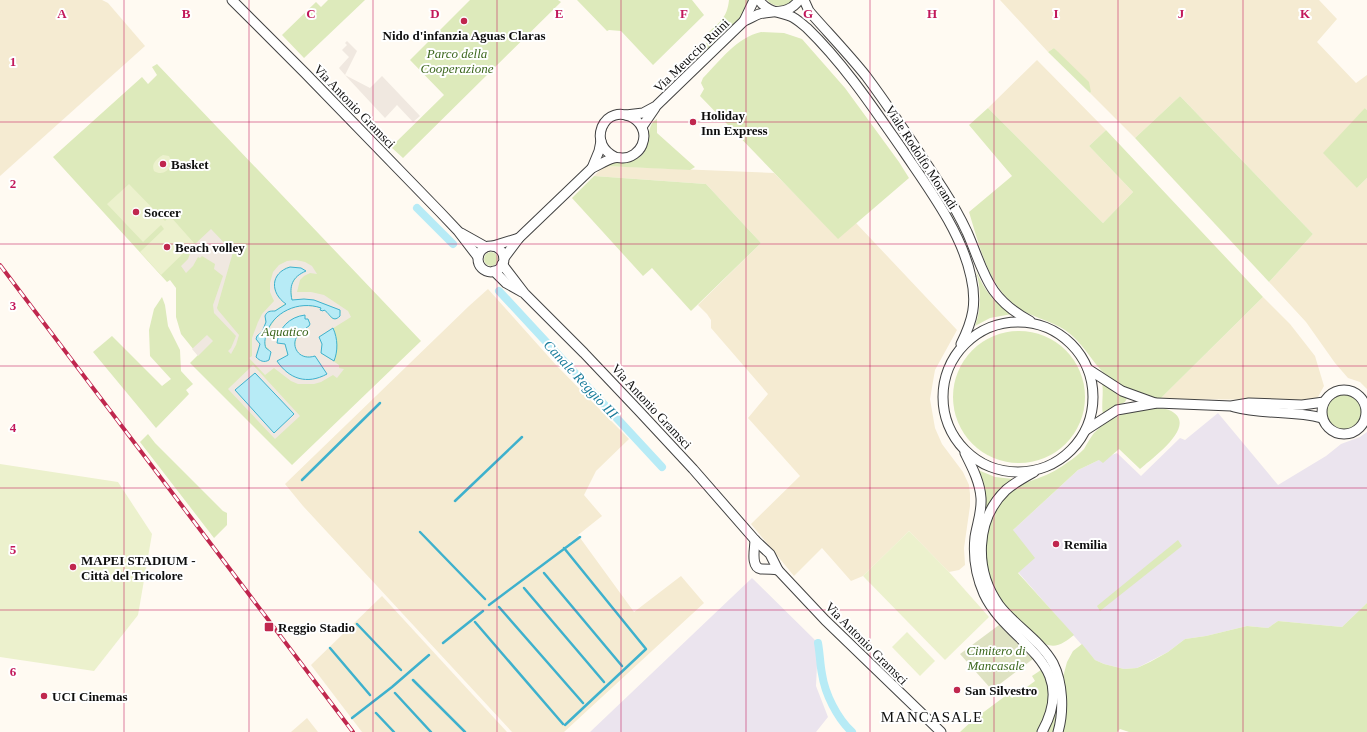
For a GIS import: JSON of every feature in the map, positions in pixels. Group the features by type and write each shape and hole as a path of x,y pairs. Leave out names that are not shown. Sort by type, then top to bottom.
{"street":[{"name":"Via Antonio Gramsci","path":"232,0 458,231 478,257 479,264 482,269 488,272 494,271 506,283 525,294"},
{"name":"Via Meuccio Ruini","path":"744,22 754,0"},
{"name":"Viale Rodolfo Morandi","path":"759,0 768,9 792,17 808,29 856,83 924,182 950,225 968,267 974,295 974,305 969,327 946,374 944,386 944,411 953,434 960,445 968,454 979,461 990,467 1002,470 1027,472 1039,469 1055,462 1076,445 1086,430 1091,415 1093,399 1093,389 1088,369 1077,350 1066,338 1053,330 1018,315 1003,303 990,287 967,231 944,189 866,77 809,11 804,0"},
{"path":"776,12 789,10 799,0"},
{"name":"Via Meuccio Ruini","path":"503,261 519,238 592,168 615,157 624,158 632,156 638,151 643,144 644,135 642,127 656,106 744,22 758,14 776,12"},
{"name":"Via Meuccio Ruini","path":"592,168 599,151 600,133 607,120 618,114 626,115 643,113 656,106"},
{"path":"626,115 633,117 642,127"},
{"path":"600,141 606,151 615,157"},
{"name":"Via Antonio Gramsci","path":"458,231 500,250 503,261 525,294 584,353 693,469 765,551"},
{"name":"Via Meuccio Ruini","path":"489,246 519,238"},
{"path":"478,257 481,251 489,246"},
{"path":"494,271 497,270 503,261"},
{"name":"Viale Rodolfo Morandi","path":"957,352 970,338 995,325 1014,321 1032,322"},
{"path":"1088,369 1122,391 1157,403"},
{"path":"1338,391 1352,391 1359,395 1365,402 1365,422 1358,430 1352,433 1346,435 1339,434 1328,428 1322,418 1324,402 1332,394 1338,391"},
{"path":"1231,406 1249,403 1302,406 1324,402"},
{"path":"1086,430 1117,410 1157,403 1231,406 1248,410 1302,414 1322,418"},
{"path":"960,445 974,470 980,488 981,506 974,549 978,576 982,589 998,615 1034,651 1044,663 1049,674 1053,689 1053,702 1050,716 1042,732"},
{"path":"1039,469 1010,487 993,506 982,536 982,551 985,575 990,589 1008,615 1037,643 1052,663 1058,679 1061,695 1058,732"},
{"path":"755,540 754,561 756,566 762,569 778,570"},
{"path":"755,555 760,551 765,551 770,554 772,560 770,565 765,568"},
{"name":"Via Antonio Gramsci","path":"772,560 778,570 825,620 941,732"}],"shaded area":[{"path":"0,0 102,0 108,3 145,46 0,176"},
{"path":"1000,0 1319,0 1337,19 1317,42 1356,83 1367,75 1367,110 1365,108 1357,188 1367,178 1367,389 1360,382 1348,378 1335,363 1306,322 1269,282 1313,234 1180,96 1135,138 1090,93 1091,92 1054,48 1048,52"},
{"path":"347,41 357,51 345,75 339,68 349,57 342,50 347,45 345,43"},
{"path":"1037,60 1106,130 1089,146 1133,192 1103,223 988,108"},
{"path":"345,75 370,88 382,76 420,116 413,122 397,105 385,118"},
{"path":"604,166 774,173 838,238 856,223 957,330 935,370 930,399 935,428 942,444 963,472 969,485 970,506 964,548 965,565 959,570 949,572 909,531 863,576 851,581 822,548 794,576 751,524 800,476 748,418 768,394 711,328 711,320 698,305 761,243 706,184 594,176"},
{"path":"211,229 233,252 217,308 239,335 231,354 228,351 231,348 236,336 214,313 213,305 223,276 214,269 215,264 202,256 200,258 198,257 193,266 186,273 181,266 188,259 194,243 195,244"},
{"path":"296,260 305,262 312,266 317,274 310,273 304,276 300,280 297,292 311,292 324,295 348,311 351,317 319,337 322,344 321,353 339,365 339,368 344,369 337,378 333,375 314,384 298,384 291,381 274,368 265,375 249,358 252,356 252,338 258,322 262,314 274,301 270,292 270,283 273,272 279,265 287,261","holes":["296,267 301,273 297,276 291,286 292,300 314,300 338,309 341,312 336,319 334,319 331,318 327,311 324,309 320,310 321,308 317,307 302,305 289,309 278,315 268,330 265,341 266,347 269,349 256,353 259,350 260,344 256,339 262,332 266,322 265,319 286,303 282,301 285,268","298,316 305,319 306,328 296,339 296,350 302,356 311,357 322,377 308,379 293,376 285,344 277,343 282,329 287,323"]},
{"path":"488,289 556,365 629,439 596,471 584,495 602,516 578,535 634,612 681,576 704,603 564,732 512,732 303,506 285,484"},
{"path":"1263,297 1290,324 1315,356 1324,386 1318,397 1313,400 1160,399"},
{"path":"207,335 213,341 198,356 192,349"},
{"path":"253,365 300,416 275,439 228,389"},
{"path":"1218,413 1278,485 1326,456 1341,444 1360,437 1367,432 1367,603 1342,627 1278,621 1268,628 1247,626 1206,636 1185,639 1168,652 1137,668 1124,669 1095,660 1018,572 1013,530 1078,470 1117,453 1141,476 1180,438 1185,440"},
{"path":"752,578 818,643 816,686 828,717 816,732 590,732"},
{"path":"382,596 507,732 362,732 311,665"},
{"path":"307,718 318,732 291,732"}],"green space":[{"path":"328,0 365,0 304,58 282,35 316,2 321,7"},
{"name":"Parco della Cooperazione","path":"470,0 558,0 561,2 403,158 391,147 444,95 410,60"},
{"path":"577,0 692,0 704,15 653,65 621,31 607,31"},
{"path":"729,0 751,0 745,14 698,61 692,60 688,64 686,63 711,39 706,35 724,16"},
{"path":"767,0 793,0 784,6 776,6"},
{"path":"761,32 784,33 802,39 845,88 909,178 838,239 700,96 704,89 701,83 703,78 722,57 744,39"},
{"path":"1054,48 1089,82 1090,93 1048,52"},
{"name":"Aquatico","path":"157,64 421,341 292,465 190,363 198,355 181,334 176,317 176,288 170,280 167,282 53,157 142,77 148,84 157,75 152,67"},
{"path":"1180,96 1313,234 1269,282 1135,138"},
{"path":"988,108 1103,223 1133,192 1089,146 1106,130 1263,297 1160,399 1151,398 1133,392 1116,382 1101,370 1082,345 1070,334 1056,325 1021,310 1007,298 995,282 982,253 969,212 1012,176 969,125"},
{"path":"1365,108 1367,110 1367,178 1357,188 1323,153"},
{"path":"657,119 657,133 695,167 690,170 604,166 616,162 634,160 640,157 646,148 651,126"},
{"name":"Basket","path":"163,155 169,156 172,163 165,172 160,173 154,171 153,166 156,160"},
{"path":"594,176 706,184 761,243 691,311 652,268 643,276 572,198"},
{"path":"129,184 165,221 170,216 194,243 161,275 140,252 164,229 161,225 143,242 107,204"},
{"path":"491,252 496,254 498,259 496,264 491,266 486,264 484,259 486,254"},
{"path":"976,271 990,296 1000,306 1012,314 990,318 975,326 980,305 979,285"},
{"path":"162,297 165,305 168,326 180,350 181,371 193,384 186,390 189,394 156,428 93,352 112,336 162,386 171,379 150,356 149,330 154,309"},
{"path":"1025,331 1044,336 1056,342 1066,350 1074,360 1080,372 1084,384 1084,410 1080,422 1074,434 1066,444 1056,452 1044,458 1032,462 1013,463 994,458 982,452 972,444 964,434 958,422 954,410 953,391 958,372 964,360 972,350 982,342 994,336 1006,332"},
{"path":"1102,383 1113,391 1127,398 1125,402 1103,414 1102,407"},
{"path":"1348,394 1357,399 1361,405 1361,419 1357,425 1348,430 1340,430 1331,425 1327,419 1326,408 1331,399 1337,395"},
{"path":"1147,407 1169,410 1177,416 1180,424 1177,432 1163,449 1140,469 1119,449 1103,463 1099,460 1078,470 1013,530 1035,558 1018,573 1074,635 1057,645 1053,646 1045,644 1008,610 998,597 991,583 987,569 986,538 996,510 1005,498 1016,488 1051,473 1078,455 1084,449 1094,433 1106,423 1126,413"},
{"path":"148,434 155,443 223,511 227,513 227,525 214,538 140,442"},
{"name":"MAPEI STADIUM - Città del Tricolore","path":"0,464 118,482 152,534 138,615 94,671 0,657"},
{"path":"978,470 995,477 1013,479 1000,491 984,516 984,493"},
{"path":"909,531 949,572 989,617 945,660 863,576"},
{"path":"1178,540 1182,546 1100,611 1097,606"},
{"path":"1367,603 1367,732 1129,732 1120,729 1117,732 1062,732 1065,700 1063,677 1067,662 1073,651 1082,644 1095,660 1104,664 1124,669 1137,668 1168,652 1185,639 1206,636 1247,626 1268,628 1278,621 1342,627"},
{"name":"Cimitero di Mancasale","path":"999,625 1033,659 992,690 960,654"},
{"path":"907,632 935,661 920,676 892,647"},
{"path":"1049,663 1055,680 1058,697 1058,715 1055,732 1046,732 1051,723 1055,709 1047,664"},
{"path":"1044,668 1051,692 1050,706 1038,732 960,732 973,720 1008,694 1012,698 1035,681 1032,676"}],"water":[{"path":"290,267 301,268 306,271 297,276 291,286 292,300 314,300 340,310 340,316 335,319 326,311 320,310 321,308 313,306 296,307 280,314 269,327 266,335 266,348 271,352 269,360 262,361 256,357 260,344 256,339 262,332 266,322 265,316 267,313 270,311 275,311 286,304 277,294 274,284 279,274 283,270"},
{"path":"305,315 305,319 308,319 310,324 306,328 307,332 297,337 295,347 302,355 308,357 315,356 327,374 312,379 293,376 277,361 288,355 285,344 277,343 283,328 294,318"},
{"path":"333,328 337,345 334,361 321,353 322,344 319,337"},
{"path":"255,373 294,414 274,433 235,390"}],"waterway":[{"name":"Canale Reggio III","path":"417,208 453,244"},
{"name":"Canale Reggio III","path":"499,291 662,467"},
{"path":"302,480 380,403"},
{"path":"455,501 522,437"},
{"path":"420,532 485,599"},
{"path":"489,605 580,537"},
{"path":"564,548 646,649 565,725"},
{"path":"544,573 622,666"},
{"path":"524,588 604,682"},
{"path":"499,607 583,703"},
{"path":"443,643 483,611"},
{"path":"475,622 563,724"},
{"path":"357,624 401,670"},
{"name":"Canale Reggio III","path":"818,643 822,674 826,690 832,705 841,720 852,732"},
{"path":"330,648 370,695"},
{"path":"352,718 392,687 429,655"},
{"path":"413,680 465,732"},
{"path":"395,693 431,732"},
{"path":"376,713 394,732"}],"railway":[{"path":"0,265 353,732"}],"place":[{"name":"Nido d'infanzia Aguas Claras","path":"464,21"},
{"name":"Holiday Inn Express","path":"693,122"},
{"name":"Basket","path":"163,164"},
{"name":"Soccer","path":"136,212"},
{"name":"Beach volley","path":"167,247"},
{"name":"Remilia","path":"1056,544"},
{"name":"MAPEI STADIUM - Città del Tricolore","path":"73,567"},
{"name":"Reggio Stadio","path":"269,627"},
{"name":"San Silvestro","path":"957,690"},
{"name":"UCI Cinemas","path":"44,696"}],"district":[{"name":"MANCASALE","path":"932,717"}]}
